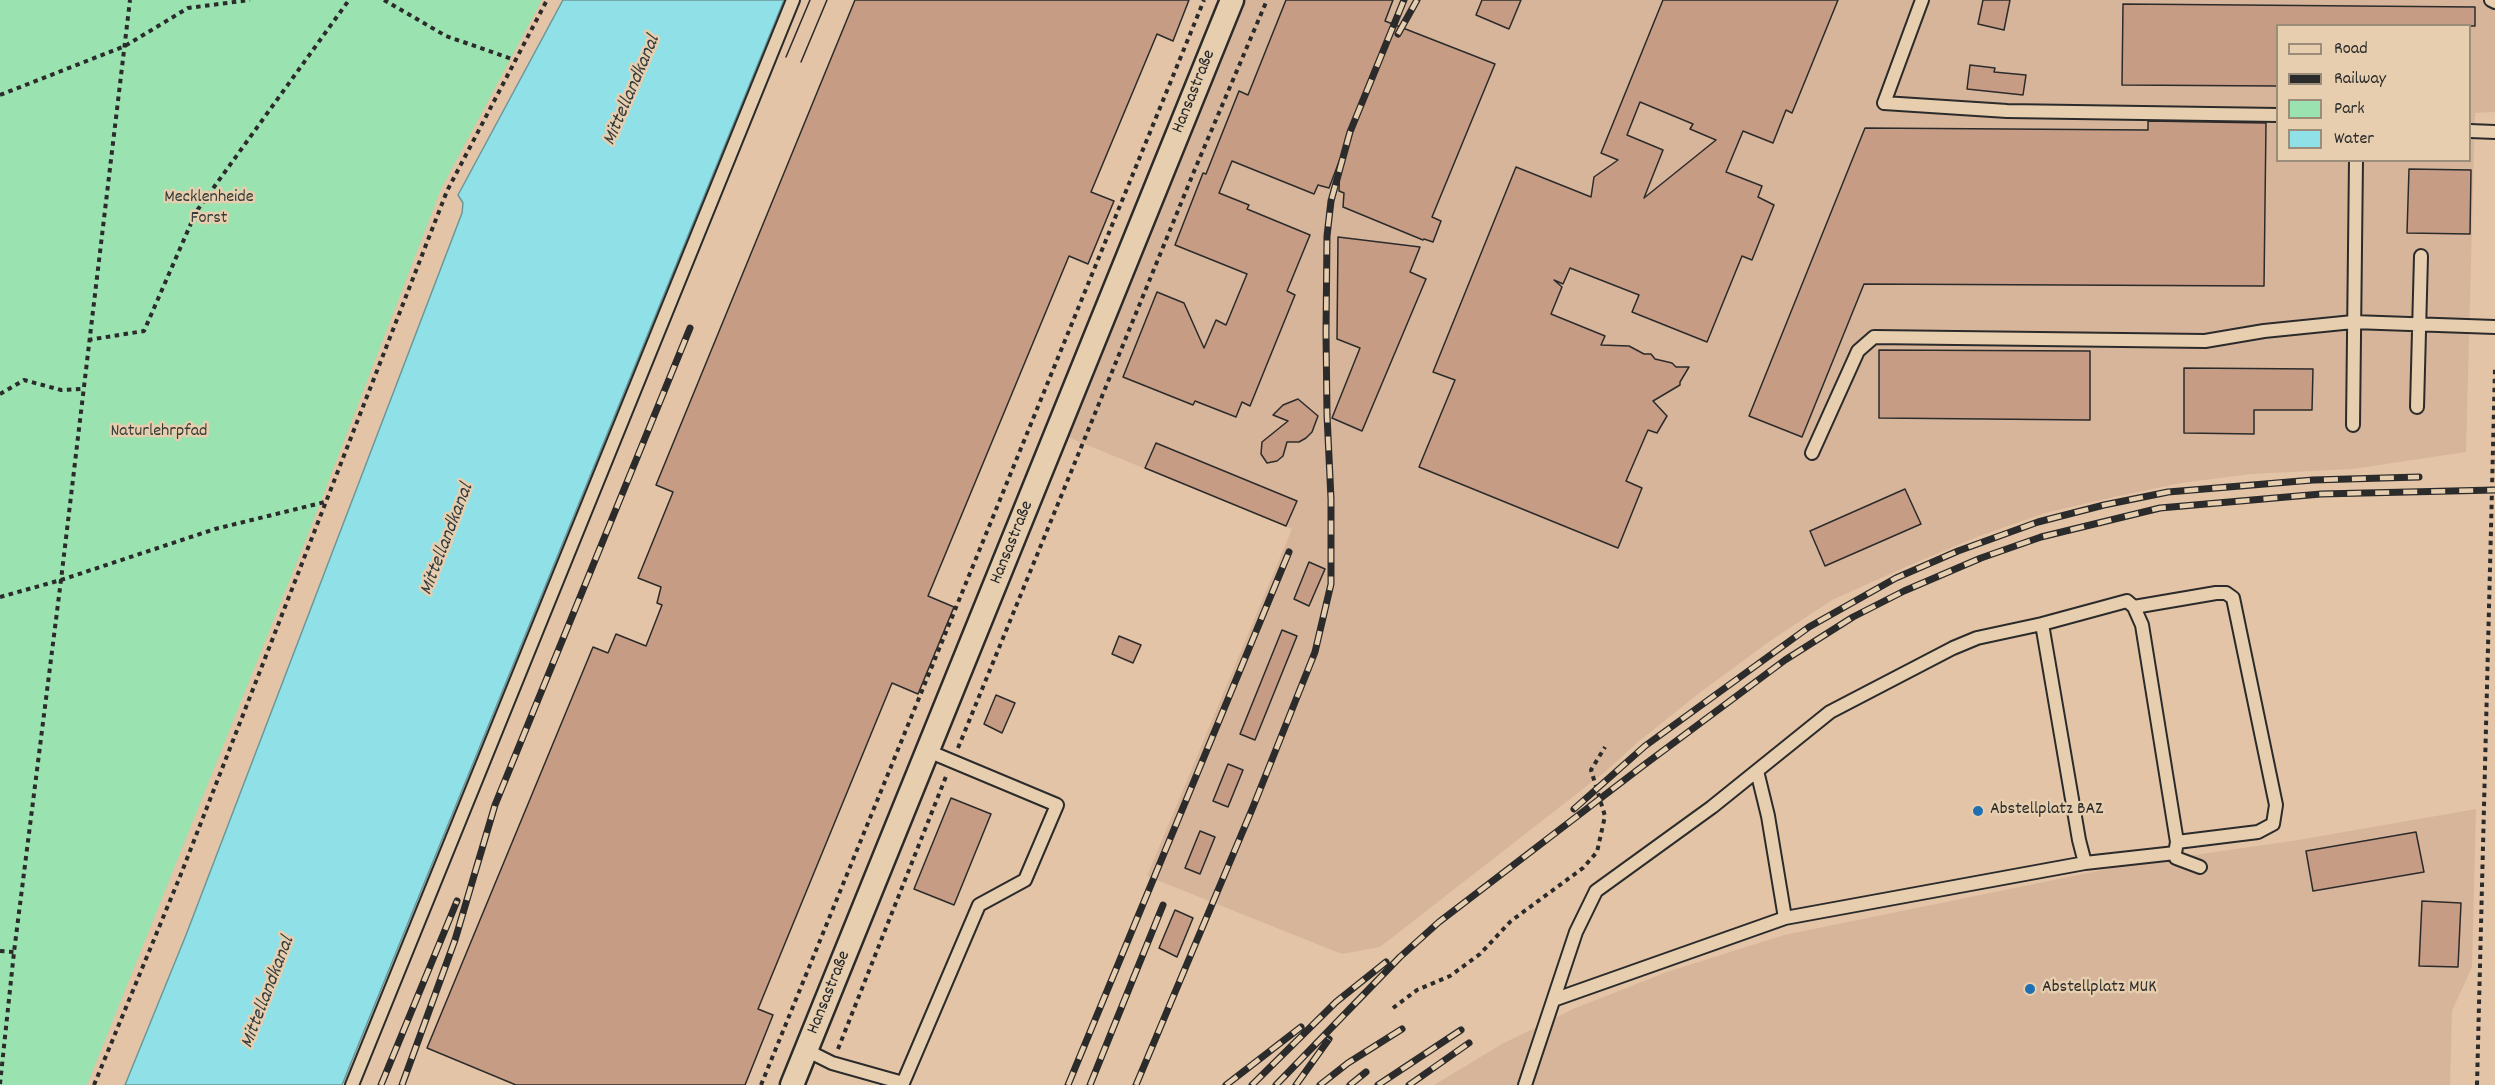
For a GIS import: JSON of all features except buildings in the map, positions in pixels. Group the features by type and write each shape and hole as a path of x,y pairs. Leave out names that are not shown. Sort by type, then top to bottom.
{"street":[{"name":"Hansastraße","path":"792,1085 1232,0"}],"lane":[{"path":"352,1085 793,0"},
{"path":"1922,0 1884,103 2007,111 2276,115"},
{"path":"2491,0 2495,2"},
{"path":"2471,131 2495,132"},
{"path":"2353,425 2356,162"},
{"path":"2417,407 2421,256"},
{"path":"1812,453 1858,351 1874,337 2205,340 2264,331 2353,322 2495,327"},
{"path":"1556,999 1785,918 2258,832 2273,824 2276,805 2233,598 2226,593 2216,593 2134,607"},
{"path":"1525,1085 1556,999 1576,932 1596,891 1712,807 1830,712 1953,648 1977,638 2042,624 2127,601 2134,607 2142,625 2176,858 2200,867"},
{"path":"2042,624 2079,840 2085,863"},
{"path":"806,1050 832,1063 903,1083 979,905 1025,880 1057,805 928,751"},
{"path":"1757,771 1768,816 1785,918"}],"path":[{"path":"0,1084 14,952 130,0"},
{"path":"0,95 125,46 188,8 250,0"},
{"path":"88,340 144,331 196,212 349,0"},
{"path":"384,0 447,36 515,60"},
{"path":"94,1085 181,874 447,191 543,8 545,0"},
{"path":"761,1085 1204,0"},
{"path":"832,1063 953,760 1195,169 1267,0"},
{"path":"2477,1085 2495,369"},
{"path":"0,394 24,380 61,390 83,389"},
{"path":"0,597 61,580 215,529 326,502"},
{"path":"1393,1008 1417,990 1450,976 1480,954 1511,921 1583,868 1597,852 1605,816 1591,771 1605,747"},
{"path":"0,951 14,952"}],"shaded area":[{"path":"1232,0 2495,0 2495,112 2475,113 2466,452 2353,469 2251,474 2181,483 2045,513 1977,537 1908,566 1832,600 1770,641 1702,691 1606,771 1380,947 1342,954 1147,876 1292,529 1058,433"},
{"name":"Abstellplatz MUK","path":"2476,809 2472,967 2452,1011 2450,1085 1434,1085 1502,1044 1573,1009 1667,972 1784,935 2132,864 2298,840"}],"green space":[{"name":"Mecklenheide Forst","path":"0,0 542,0 441,189 309,532 87,1085 0,1085"}],"water":[{"name":"Mittellandkanal","path":"563,0 784,0 342,1085 125,1085 186,935 462,213 463,203 458,195"}],"tram line":[{"path":"786,57 810,0"},
{"path":"801,62 827,0"}],"railway":[{"path":"1136,1085 1253,807 1315,652 1331,584 1326,333 1327,236 1331,201 1350,132 1404,0"},
{"path":"1398,34 1417,0"},
{"path":"402,1085 455,940 495,805 690,328"},
{"path":"1574,809 1645,746 1809,627 1896,578 1958,551 2038,522 2168,492 2313,480 2419,477"},
{"path":"1276,1085 1400,957 1439,922 1785,660 1853,617 1904,591 1981,558 2041,537 2160,508 2321,494 2495,490"},
{"path":"1068,1085 1289,552"},
{"path":"381,1085 457,901"},
{"path":"1090,1085 1163,905"},
{"path":"1252,1085 1336,1002 1386,962"},
{"path":"1226,1085 1301,1027"},
{"path":"1320,1085 1348,1063 1402,1029"},
{"path":"1378,1085 1461,1030"},
{"path":"1296,1085 1329,1039"},
{"path":"1409,1085 1469,1043"},
{"path":"1350,1085 1366,1072"}],"place":[{"name":"Abstellplatz BAZ","path":"1978,811"},
{"name":"Abstellplatz MUK","path":"2030,989"}],"park label":[{"name":"Naturlehrpfad","path":"159,433"}]}
